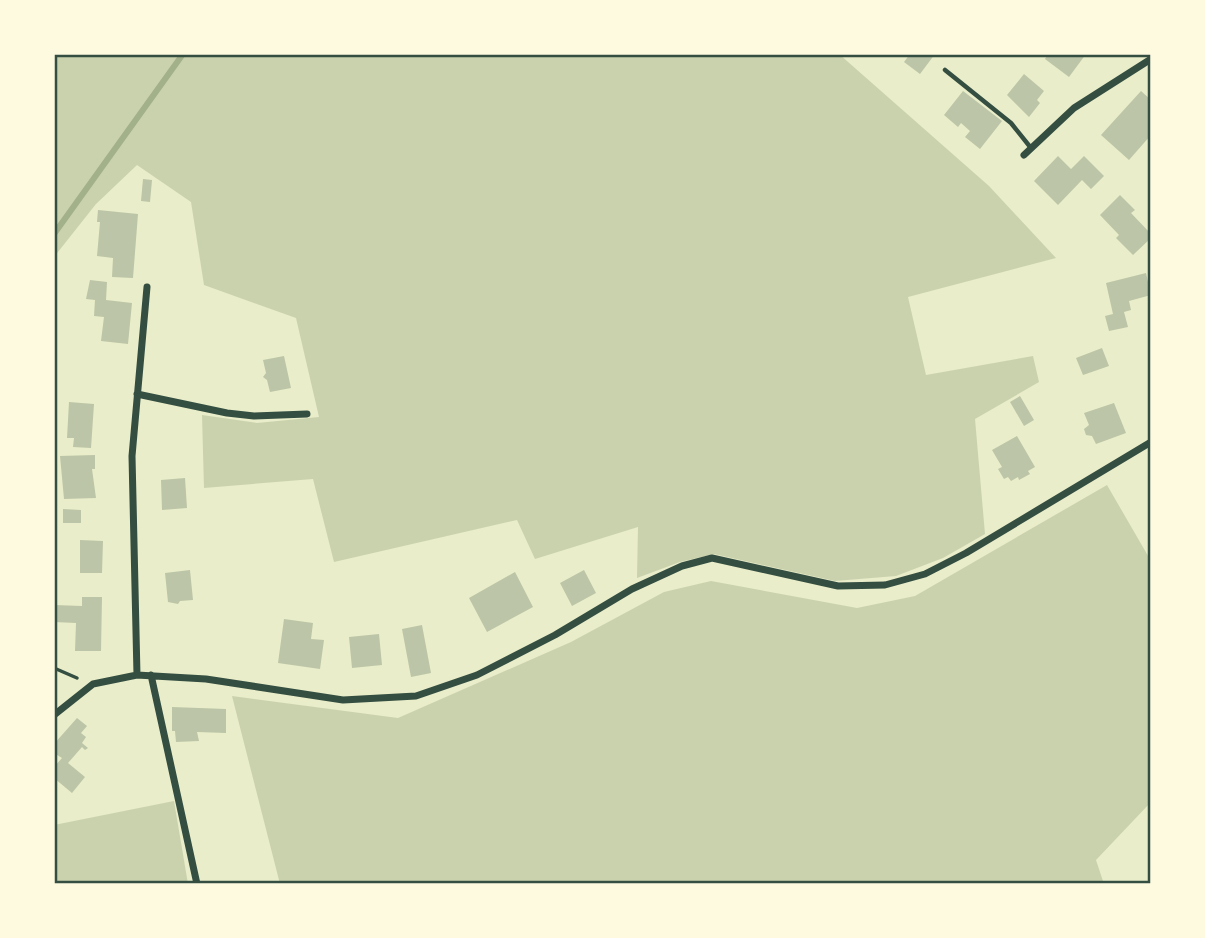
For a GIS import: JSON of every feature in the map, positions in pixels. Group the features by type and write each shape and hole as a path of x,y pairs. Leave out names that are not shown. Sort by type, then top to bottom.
{"street":[{"path":"1024,155 1074,108 1151,59"},
{"path":"137,675 132,456 147,287"},
{"path":"137,394 227,413 254,416 307,414"},
{"path":"54,715 93,684 151,674 343,700 416,696 477,675 555,635 632,589 682,566 712,558 838,586 886,585 925,574 966,553 1151,442"},
{"path":"151,674 197,884"}],"lane":[{"path":"945,70 1011,123 1031,148"}],"path":[{"path":"54,668 93,684"}],"green space":[{"path":"54,54 839,54 989,186 1056,258 908,297 926,375 1033,356 1039,382 975,419 985,534 943,558 896,576 835,581 714,554 680,562 637,578 638,527 535,559 517,520 334,562 313,479 204,488 202,415 257,423 319,417 296,318 204,285 191,202 137,165 96,204 54,257"},
{"path":"1107,485 1151,561 1151,802 1096,860 1104,884 280,884 232,696 398,718 571,642 664,592 711,581 857,608 915,596"},
{"path":"174,801 188,884 54,884 54,825"}],"building":[{"path":"910,54 935,54 920,74 904,62"},
{"path":"1048,54 1086,54 1069,77 1045,59"},
{"path":"1024,74 1044,91 1037,100 1040,103 1029,117 1007,95"},
{"path":"963,91 1002,121 980,149 965,137 970,131 961,123 958,127 944,115"},
{"path":"1141,91 1151,100 1151,135 1129,160 1101,135"},
{"path":"1058,156 1071,169 1084,156 1104,176 1091,189 1082,180 1058,205 1034,181"},
{"path":"143,179 152,180 150,202 141,201"},
{"path":"1120,195 1135,210 1131,213 1151,234 1151,238 1133,255 1116,238 1119,235 1100,215"},
{"path":"98,210 138,214 133,278 112,277 113,258 97,256 100,222 97,222"},
{"path":"1146,273 1151,295 1129,301 1131,310 1124,312 1128,327 1109,331 1105,316 1113,314 1106,283"},
{"path":"90,280 107,282 106,300 132,303 128,344 101,341 104,317 94,316 95,300 86,299"},
{"path":"1102,348 1109,366 1083,375 1076,358"},
{"path":"284,356 291,388 270,392 267,380 263,377 266,373 263,360"},
{"path":"1020,396 1034,420 1024,426 1010,402"},
{"path":"69,402 94,404 91,448 73,447 74,438 67,438"},
{"path":"1114,403 1126,433 1096,444 1092,436 1086,435 1084,429 1089,425 1084,413"},
{"path":"1017,436 1035,467 1028,471 1030,474 1011,481 1008,477 1004,479 998,469 1002,467 992,450"},
{"path":"95,455 95,469 92,469 96,498 64,499 60,456"},
{"path":"185,478 187,508 162,510 161,480"},
{"path":"63,509 81,510 81,523 63,523"},
{"path":"80,540 103,541 102,573 80,573"},
{"path":"190,570 193,600 180,601 178,604 168,602 165,573"},
{"path":"584,570 596,593 572,606 560,583"},
{"path":"515,572 533,607 487,632 469,598"},
{"path":"82,597 102,597 101,651 75,651 76,623 54,622 54,605 82,606"},
{"path":"284,619 313,623 311,639 324,640 320,669 278,663"},
{"path":"422,625 431,673 411,677 402,629"},
{"path":"379,634 382,665 352,668 349,637"},
{"path":"172,707 226,709 226,733 197,732 199,741 176,742 175,731 172,731"},
{"path":"77,718 87,726 81,733 86,737 82,743 88,748 85,750 82,747 68,763 85,777 72,793 54,778 54,767 62,758 54,753 54,744"}],"waterway":[{"path":"54,234 183,54"}]}
